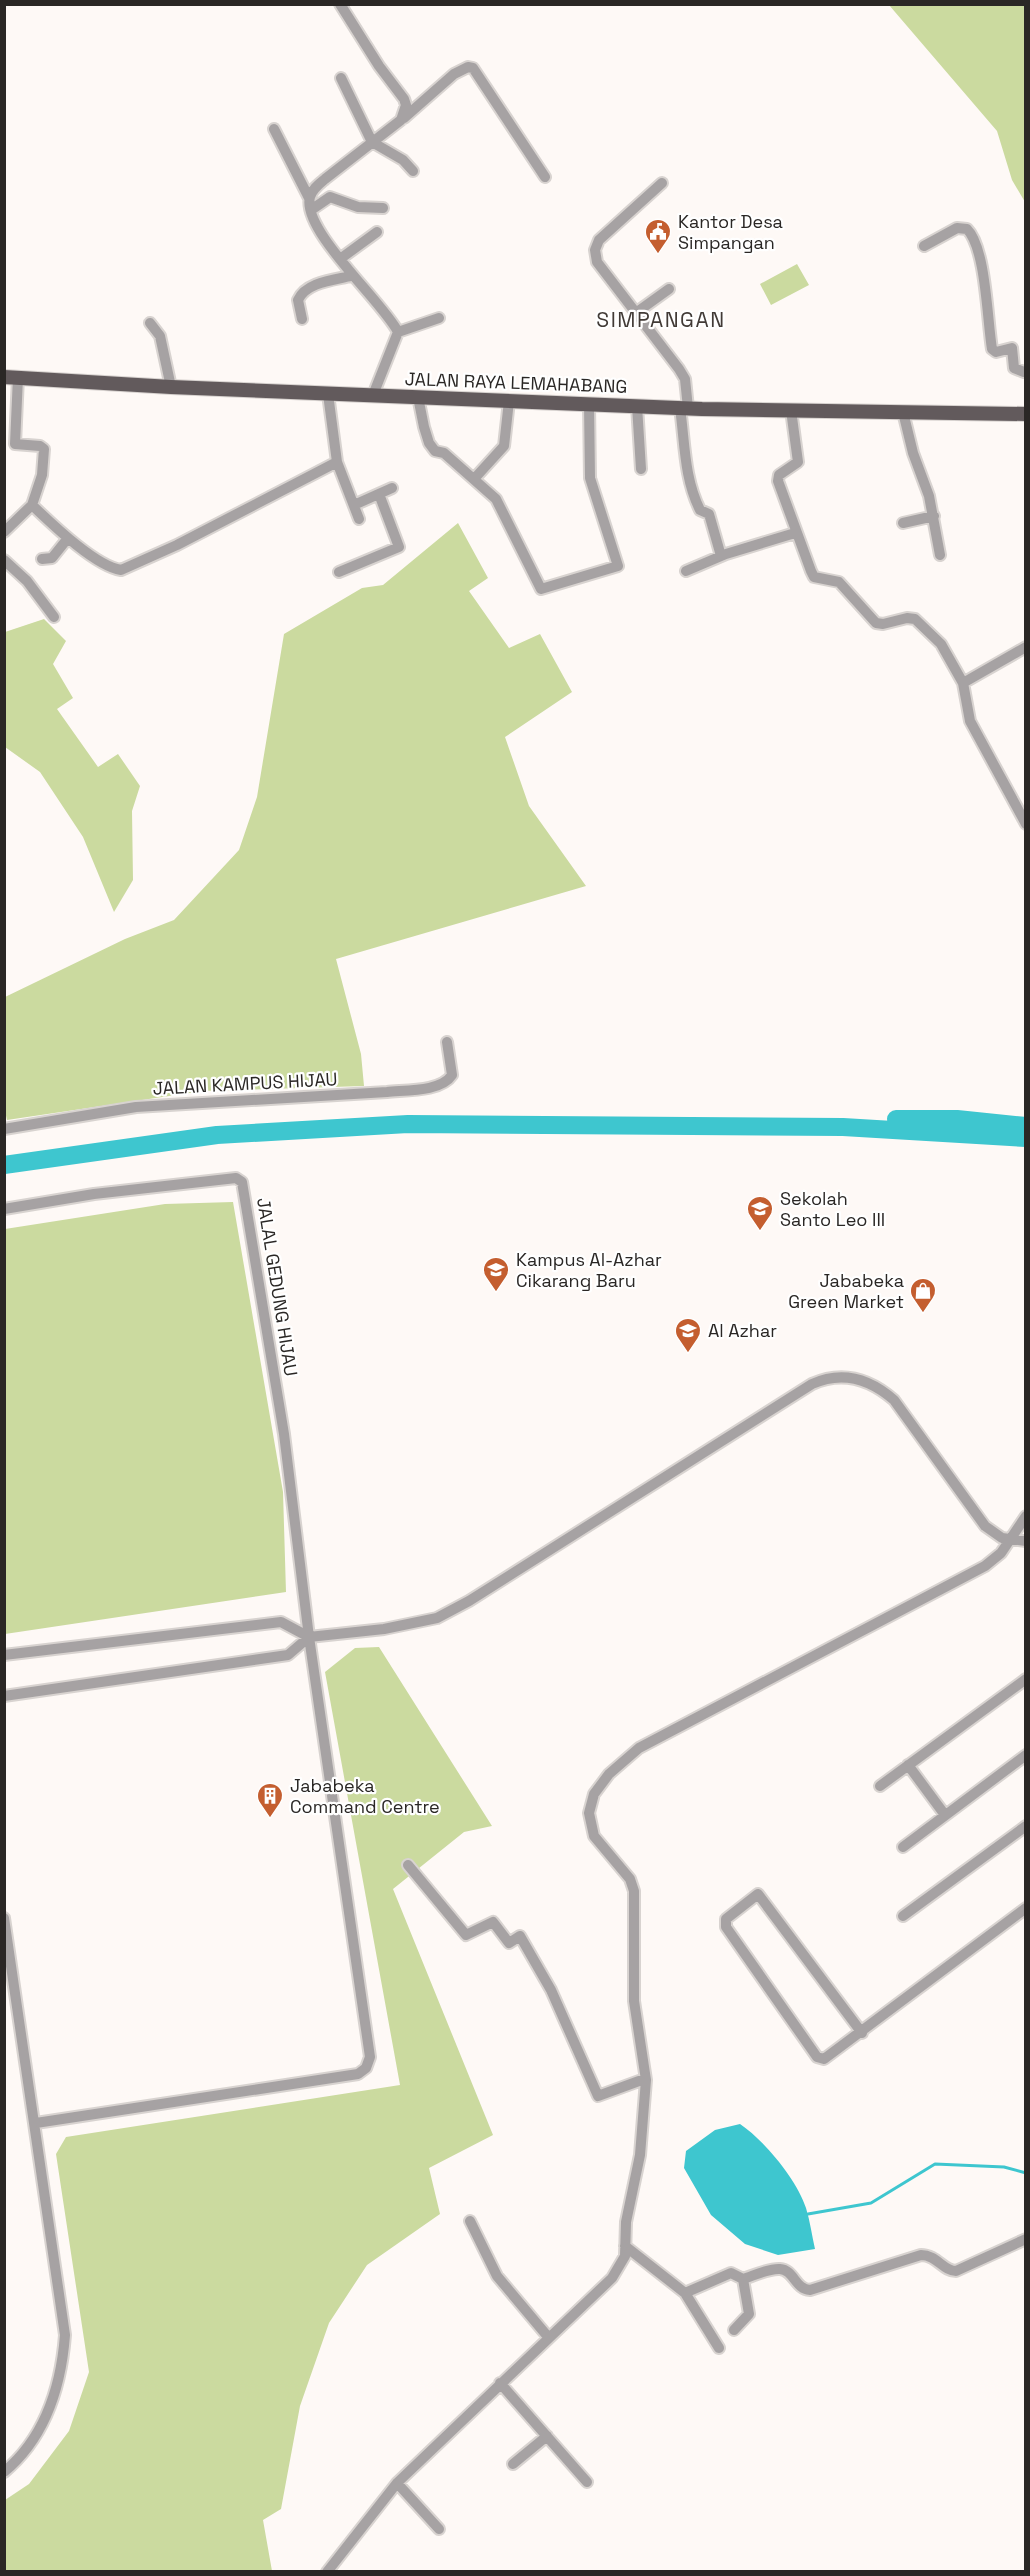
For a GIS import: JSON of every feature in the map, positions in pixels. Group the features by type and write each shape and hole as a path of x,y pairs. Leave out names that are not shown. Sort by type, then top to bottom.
{"main road":[{"name":"JALAN RAYA LEMAHABANG","path":"11,377 171,387 684,408 1026,414"}],"street":[{"path":"339,4 379,66 404,99 406,105 401,120"},
{"path":"310,204 319,183 401,120 454,74 468,67 473,68 545,177"},
{"path":"341,78 372,142 403,160 413,171"},
{"path":"274,129 325,239 351,276 390,317 398,332"},
{"path":"662,183 599,240 595,250 597,262 637,312 685,379 685,466 700,510 709,513 721,556"},
{"path":"310,204 330,197 358,207 383,208"},
{"path":"924,246 957,228 967,229 973,235 981,255 992,349 996,352 1012,348 1014,370 1024,372"},
{"path":"340,259 377,232"},
{"path":"302,318 298,300 302,293 318,284 351,276"},
{"path":"637,312 669,289"},
{"path":"373,395 398,332 439,318"},
{"path":"150,323 160,336 171,387"},
{"path":"6,527 32,505 42,476 44,449 40,446 15,444 11,377"},
{"path":"328,394 337,462 359,519"},
{"path":"418,397 429,443 435,451 444,453 496,499 541,589 618,566 590,478 588,404"},
{"path":"474,480 504,446 509,401"},
{"path":"637,406 641,469"},
{"path":"791,410 798,462 779,476 778,481 795,533 814,578 839,582 876,623 883,624 907,618 915,619 941,644 963,683 970,721 1026,824"},
{"path":"903,412 934,516 940,555"},
{"path":"32,505 68,538 108,565 121,570 177,545 337,462"},
{"path":"354,505 392,488"},
{"path":"339,572 399,547 378,494"},
{"path":"903,523 934,516"},
{"path":"686,571 721,556 795,533"},
{"path":"42,559 52,558 68,538"},
{"path":"4,560 27,581 54,617"},
{"path":"963,683 1026,647"},
{"name":"JALAN KAMPUS HIJAU","path":"4,1129 136,1107 387,1092 444,1084 452,1075 447,1042"},
{"name":"JALAL GEDUNG HIJAU","path":"4,1209 189,1182 236,1178 242,1182 284,1434 309,1637"},
{"path":"4,1655 281,1622 309,1637 384,1629 437,1618 448,1614 812,1384 834,1378 867,1381 880,1387 912,1422 974,1514 993,1532 1010,1540 1026,1541"},
{"path":"328,2571 397,2483 618,2271 625,2256 629,2204 640,2155 646,2080 634,2001 634,1891 630,1879 594,1836 589,1813 594,1794 609,1774 639,1748 935,1594 993,1560 1026,1516"},
{"path":"4,1696 288,1655 309,1637"},
{"path":"36,2123 358,2074 369,2064 309,1637"},
{"path":"880,1786 1025,1680"},
{"path":"903,1846 1026,1755"},
{"path":"908,1765 945,1815"},
{"path":"903,1916 1026,1826"},
{"path":"408,1865 466,1935 493,1922 509,1943 520,1936 551,1990 598,2096 639,2080 646,2080"},
{"path":"862,2033 758,1894 726,1919 726,1927 817,2056 824,2059 862,2033 1026,1908"},
{"path":"4,1918 36,2123 65,2335 59,2384 50,2411 35,2438 4,2472"},
{"path":"470,2221 497,2276 549,2338"},
{"path":"685,2293 731,2274 743,2279 778,2268 785,2270 798,2286 810,2290 921,2255 934,2257 950,2271 956,2271 1026,2239"},
{"path":"625,2246 685,2293 719,2348"},
{"path":"735,2331 749,2314 743,2279"},
{"path":"500,2383 587,2482"},
{"path":"513,2464 547,2436"},
{"path":"397,2483 438,2529"}],"green space":[{"path":"889,5 1025,5 1025,202 1012,180 997,131"},
{"path":"797,264 809,285 771,305 760,284"},
{"path":"458,523 488,578 469,591 509,648 540,634 572,692 505,737 529,806 586,886 336,959 361,1054 364,1086 203,1091 7,1120 4,1107 5,997 125,939 174,920 239,850 257,797 284,634 362,588 383,585"},
{"path":"44,619 66,641 53,664 73,698 57,709 98,767 118,754 140,786 132,811 133,880 114,912 83,837 40,772 5,747 5,632"},
{"path":"233,1202 283,1492 286,1592 5,1634 5,1229 165,1204"},
{"path":"379,1647 492,1826 464,1832 393,1889 493,2135 429,2168 440,2214 367,2265 329,2323 300,2406 281,2509 263,2520 272,2571 5,2572 5,2500 29,2484 69,2431 89,2372 56,2154 66,2137 400,2085 325,1672 355,1648"}],"water":[{"path":"740,2124 769,2150 795,2185 806,2208 815,2249 778,2255 745,2244 711,2215 684,2168 686,2151 715,2130"}],"waterway":[{"path":"896,1119 957,1119 1026,1126"},
{"path":"4,1165 217,1135 408,1124 843,1127 1026,1138"},
{"path":"808,2214 871,2203 935,2164 1004,2167 1026,2173"}],"place":[{"name":"Kantor Desa Simpangan","path":"658,255"},
{"name":"Sekolah Santo Leo III","path":"760,1232"},
{"name":"Kampus Al-Azhar Cikarang Baru","path":"496,1293"},
{"name":"Jababeka Green Market","path":"923,1314"},
{"name":"Al Azhar","path":"688,1354"},
{"name":"Jababeka Command Centre","path":"270,1819"}],"district":[{"name":"SIMPANGAN","path":"661,320"}]}
